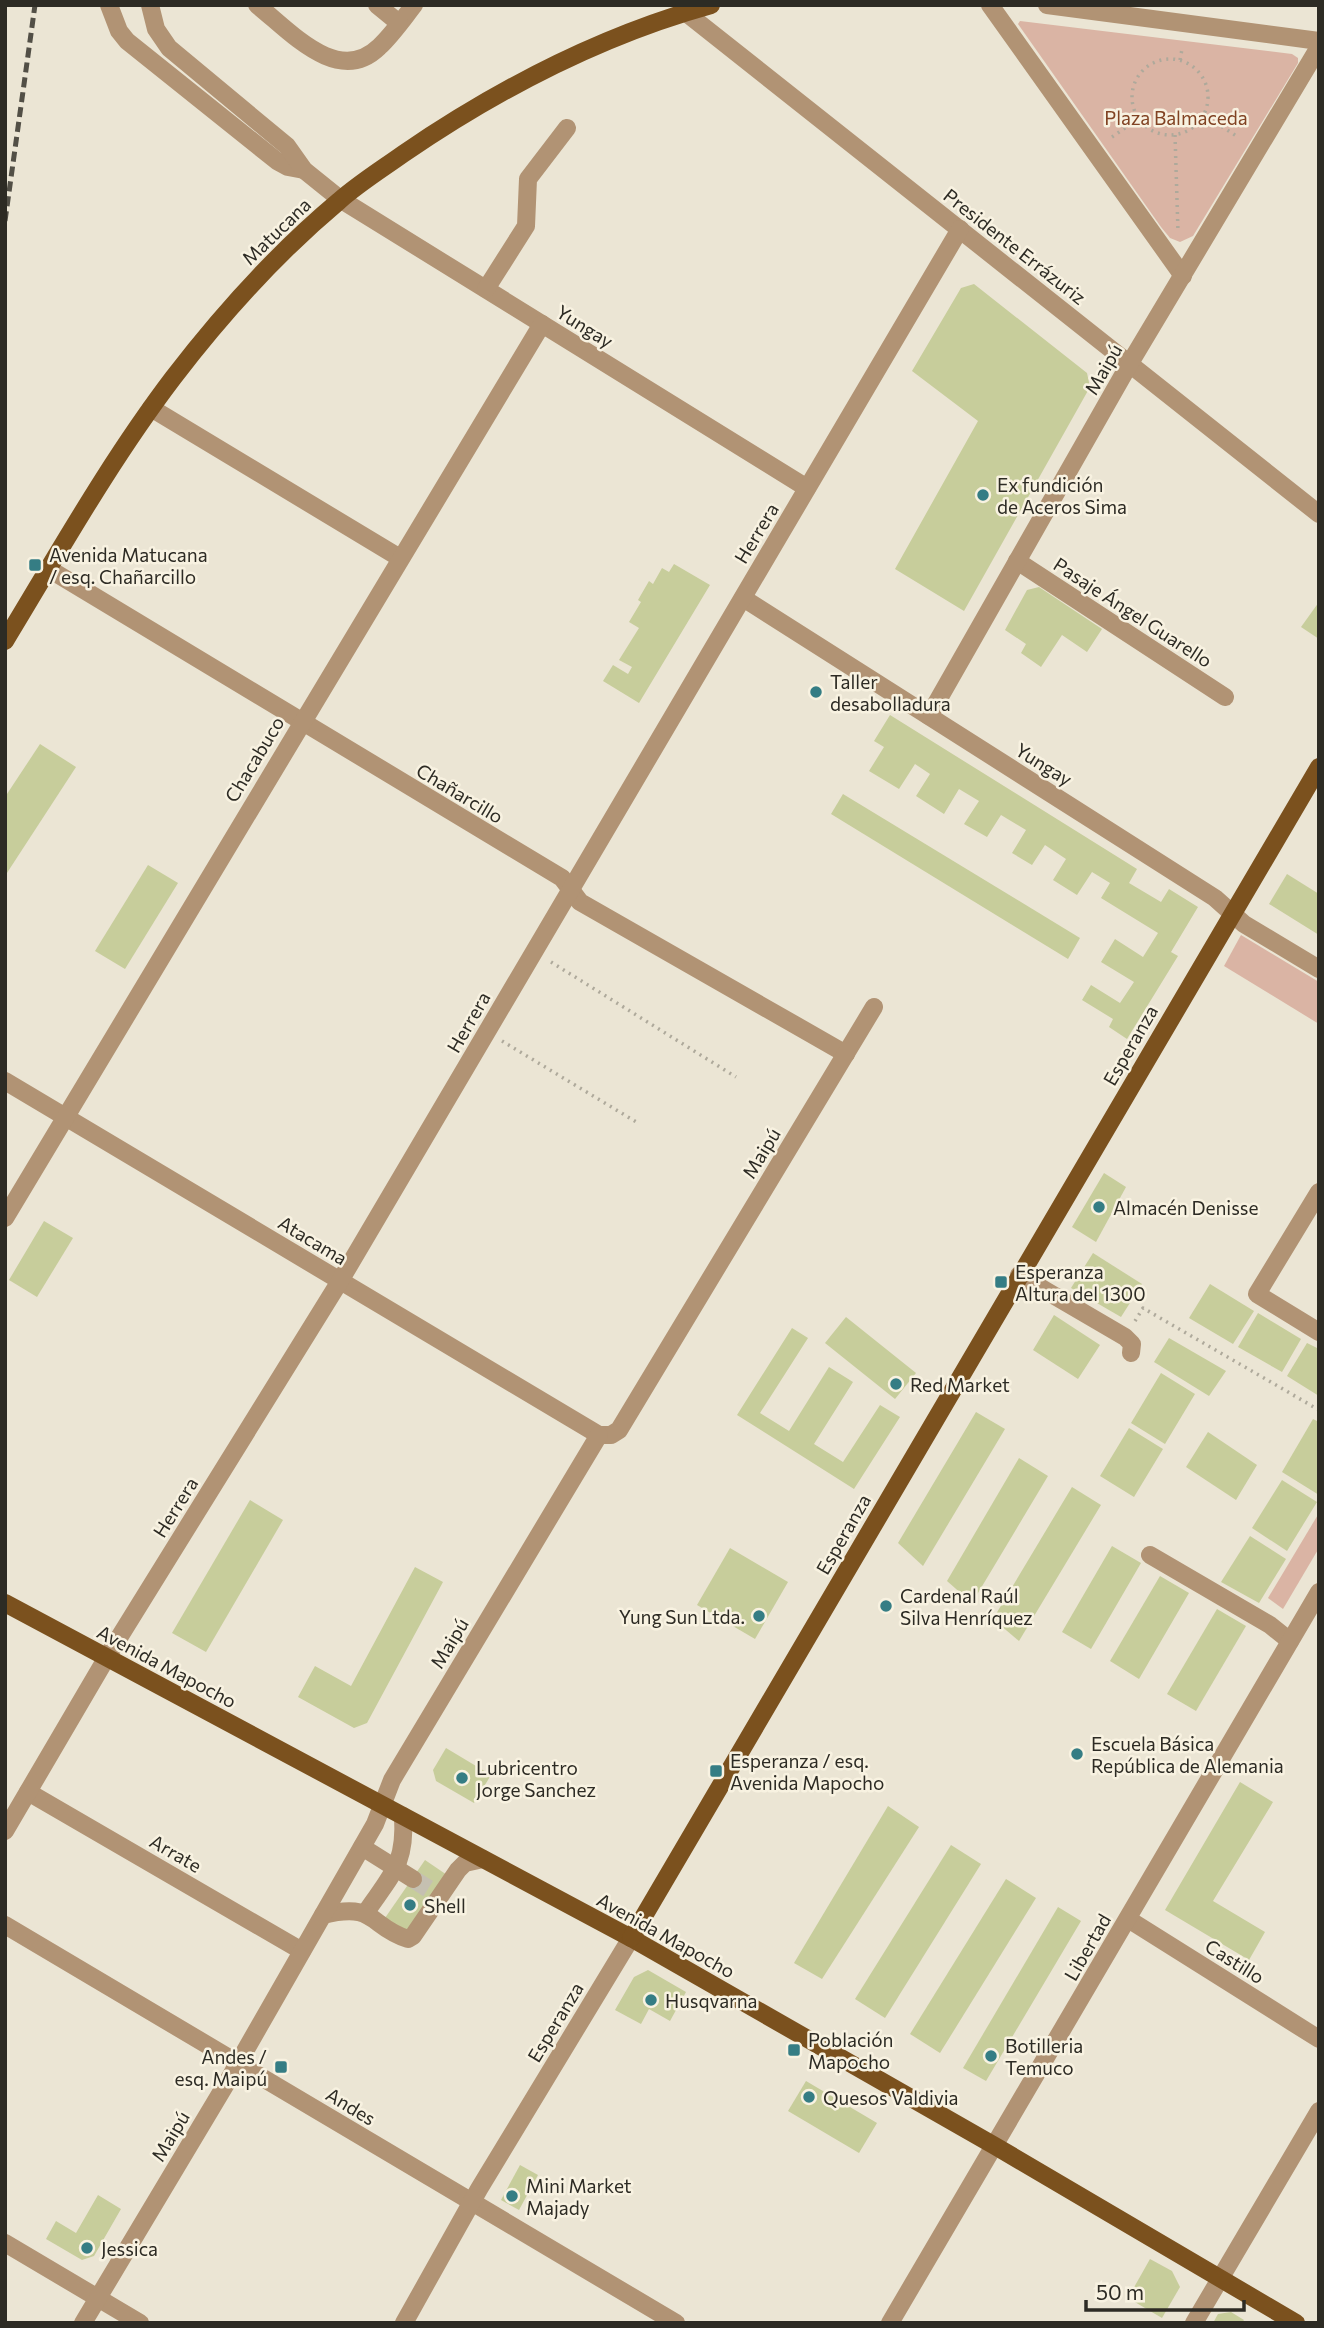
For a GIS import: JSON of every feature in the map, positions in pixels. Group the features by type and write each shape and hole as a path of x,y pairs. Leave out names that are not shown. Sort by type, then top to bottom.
{"main road":[{"name":"Matucana","path":"5,641 151,408 235,302 340,199 465,114 553,64 601,43 711,5"},
{"name":"Esperanza","path":"631,1938 1319,767"},
{"name":"Avenida Mapocho","path":"5,1603 631,1938 995,2146 1296,2323"}],"street":[{"path":"109,5 119,31 127,41 276,161 304,170"},
{"path":"257,5 321,55 341,61 351,61 379,48 414,5"},
{"path":"377,5 399,23"},
{"path":"990,5 1183,276"},
{"path":"1046,5 1319,41"},
{"path":"127,41 150,9"},
{"path":"150,9 156,29 169,48 287,146 304,170"},
{"name":"Presidente Errázuriz","path":"685,12 1319,514"},
{"name":"Maipú","path":"929,716 1130,363 1319,47"},
{"path":"486,289 526,226 528,180 567,128"},
{"name":"Yungay","path":"304,170 340,199 807,488"},
{"name":"Herrera","path":"5,1831 107,1657 340,1281 960,229"},
{"name":"Chacabuco","path":"5,1217 542,324"},
{"path":"151,408 400,558"},
{"name":"Pasaje Ángel Guarello","path":"1017,561 1224,697"},
{"name":"Chañarcillo","path":"49,569 562,878 580,901 846,1054"},
{"name":"Yungay","path":"743,598 1215,898 1244,924 1319,969"},
{"name":"Maipú","path":"83,2323 362,1847 375,1824 392,1780 599,1434 611,1435 618,1430 874,1007"},
{"name":"Atacama","path":"5,1082 599,1434"},
{"path":"1319,1192 1256,1294 1319,1332"},
{"path":"1019,1275 1128,1345"},
{"path":"1150,1555 1270,1625 1290,1641"},
{"name":"Libertad","path":"890,2323 1319,1592"},
{"name":"Arrate","path":"29,1792 302,1951"},
{"path":"366,1912 402,1855 405,1840 403,1816"},
{"path":"362,1847 413,1879"},
{"path":"323,1915 352,1910 366,1912 408,1939 437,1894 466,1863 483,1858"},
{"name":"Castillo","path":"1128,1919 1319,2039"},
{"name":"Andes","path":"5,1925 676,2323"},
{"name":"Esperanza","path":"404,2323 471,2203 631,1938"},
{"path":"1194,2323 1319,2111"},
{"path":"5,2243 139,2323"}],"path":[{"path":"1180,60 1182,49"},
{"path":"1167,58 1190,64 1205,82 1208,93 1203,115 1187,131 1175,135 1153,131 1138,118 1132,105 1131,92 1135,79 1143,69 1167,58"},
{"path":"1203,115 1238,136"},
{"path":"1112,137 1138,118"},
{"path":"1175,135 1178,232"},
{"path":"562,968 736,1077"},
{"path":"514,1049 638,1122"},
{"path":"1128,1345 1143,1308 1319,1410"}],"green space":[{"name":"Plaza Balmaceda","path":"1020,21 1292,54 1298,58 1298,63 1193,236 1180,242 1170,238 1161,227 1018,24"},
{"path":"1241,935 1319,982 1319,1024 1224,966"},
{"path":"1319,1513 1319,1548 1283,1609 1268,1598"}],"building":[{"name":"Ex fundición de Aceros Sima","path":"974,284 1087,373 1090,387 964,611 895,569 978,421 912,371 961,288"},
{"path":"674,564 710,585 639,703 603,681 613,665 628,674 632,667 619,660 639,628 629,622 641,602 638,600 649,581 653,584 662,568 669,572"},
{"path":"1039,587 1102,629 1087,652 1062,635 1041,667 1021,653 1026,644 1005,630 1027,590"},
{"path":"1319,602 1319,639 1301,627"},
{"path":"890,715 1137,869 1129,883 1161,902 1169,889 1198,907 1171,952 1178,956 1127,1039 1109,1027 1113,1019 1082,1000 1091,985 1120,1003 1134,982 1101,962 1115,939 1143,957 1158,933 1101,898 1110,883 1092,872 1077,895 1053,880 1066,859 1045,845 1032,865 1012,853 1026,830 1001,815 987,837 964,824 979,801 959,789 944,814 916,796 930,774 915,764 899,789 869,771 884,747 874,741"},
{"path":"40,744 76,767 5,876 5,797"},
{"path":"843,794 1080,938 1068,959 831,814"},
{"path":"148,865 178,883 125,969 95,951"},
{"path":"1287,874 1319,894 1319,935 1269,904"},
{"name":"Almacén Denisse","path":"1104,1173 1126,1187 1096,1242 1072,1227"},
{"path":"44,1221 73,1238 37,1297 9,1280"},
{"path":"1093,1253 1142,1284 1121,1317 1071,1288"},
{"path":"1210,1284 1254,1311 1233,1344 1189,1318"},
{"path":"1258,1313 1301,1339 1282,1372 1238,1347"},
{"path":"1054,1315 1100,1345 1078,1379 1033,1350"},
{"path":"846,1317 916,1373 895,1399 825,1343"},
{"path":"792,1328 808,1338 760,1413 789,1431 829,1367 853,1382 814,1444 843,1462 880,1405 900,1417 854,1489 737,1415"},
{"path":"1169,1338 1226,1371 1209,1396 1154,1362"},
{"path":"1307,1343 1319,1349 1319,1396 1287,1376"},
{"path":"1161,1373 1195,1394 1165,1444 1131,1423"},
{"path":"976,1412 1005,1429 923,1566 898,1543"},
{"path":"1313,1419 1319,1422 1319,1495 1282,1472"},
{"path":"1129,1428 1163,1449 1134,1497 1100,1476"},
{"path":"1208,1432 1257,1465 1236,1500 1186,1467"},
{"path":"1019,1458 1048,1476 972,1603 947,1581"},
{"path":"1282,1480 1317,1502 1287,1551 1252,1528"},
{"path":"1072,1487 1101,1505 1019,1641 993,1619"},
{"path":"250,1500 283,1520 206,1652 172,1633"},
{"path":"1250,1536 1286,1559 1259,1603 1221,1582"},
{"path":"1112,1546 1141,1563 1091,1649 1062,1632"},
{"path":"730,1548 788,1582 755,1639 697,1605"},
{"path":"415,1567 443,1582 367,1723 354,1728 298,1697 315,1666 351,1686"},
{"path":"1160,1576 1189,1593 1139,1679 1110,1661"},
{"path":"1217,1609 1246,1626 1196,1711 1167,1694"},
{"name":"Lubricentro Jorge Sanchez","path":"446,1748 491,1775 474,1803 436,1781 433,1770"},
{"path":"1240,1782 1273,1802 1213,1901 1265,1932 1249,1960 1165,1910"},
{"path":"888,1806 919,1827 822,1979 794,1963"},
{"path":"951,1845 981,1864 885,2018 855,1999"},
{"name":"Shell","path":"425,1860 447,1875 407,1933 385,1918"},
{"path":"1006,1879 1036,1898 940,2053 910,2034"},
{"path":"1058,1907 1081,1921 986,2081 963,2068"},
{"name":"Husqvarna","path":"648,1970 686,1992 670,2021 649,2009 641,2024 615,2010 634,1977"},
{"path":"806,2081 877,2123 859,2153 788,2111"},
{"path":"520,2165 538,2175 519,2210 501,2200"},
{"path":"98,2195 121,2209 94,2256 82,2260 46,2239 56,2221 76,2233"},
{"path":"1150,2259 1172,2271 1180,2287 1162,2318 1128,2298"},
{"path":"1231,2312 1244,2320 1242,2323 1213,2323 1218,2314"}],"tunnel":[{"path":"413,1879 435,1893"}],"railway":[{"path":"5,221 35,5"}],"place":[{"name":"Ex fundición de Aceros Sima","path":"983,495"},
{"name":"Avenida Matucana / esq. Chañarcillo","path":"35,565"},
{"name":"Taller desabolladura","path":"816,692"},
{"name":"Almacén Denisse","path":"1099,1207"},
{"name":"Esperanza Altura del 1300","path":"1001,1282"},
{"name":"Red Market","path":"896,1384"},
{"name":"Cardenal Raúl Silva Henríquez","path":"886,1606"},
{"name":"Yung Sun Ltda.","path":"759,1616"},
{"name":"Escuela Básica República de Alemania","path":"1077,1754"},
{"name":"Esperanza / esq. Avenida Mapocho","path":"716,1771"},
{"name":"Lubricentro Jorge Sanchez","path":"462,1778"},
{"name":"Shell","path":"410,1905"},
{"name":"Husqvarna","path":"651,2000"},
{"name":"Población Mapocho","path":"794,2050"},
{"name":"Botilleria Temuco","path":"991,2056"},
{"name":"Andes / esq. Maipú","path":"281,2067"},
{"name":"Quesos Valdivia","path":"809,2097"},
{"name":"Mini Market Majady","path":"512,2196"},
{"name":"Jessica","path":"87,2248"}]}
